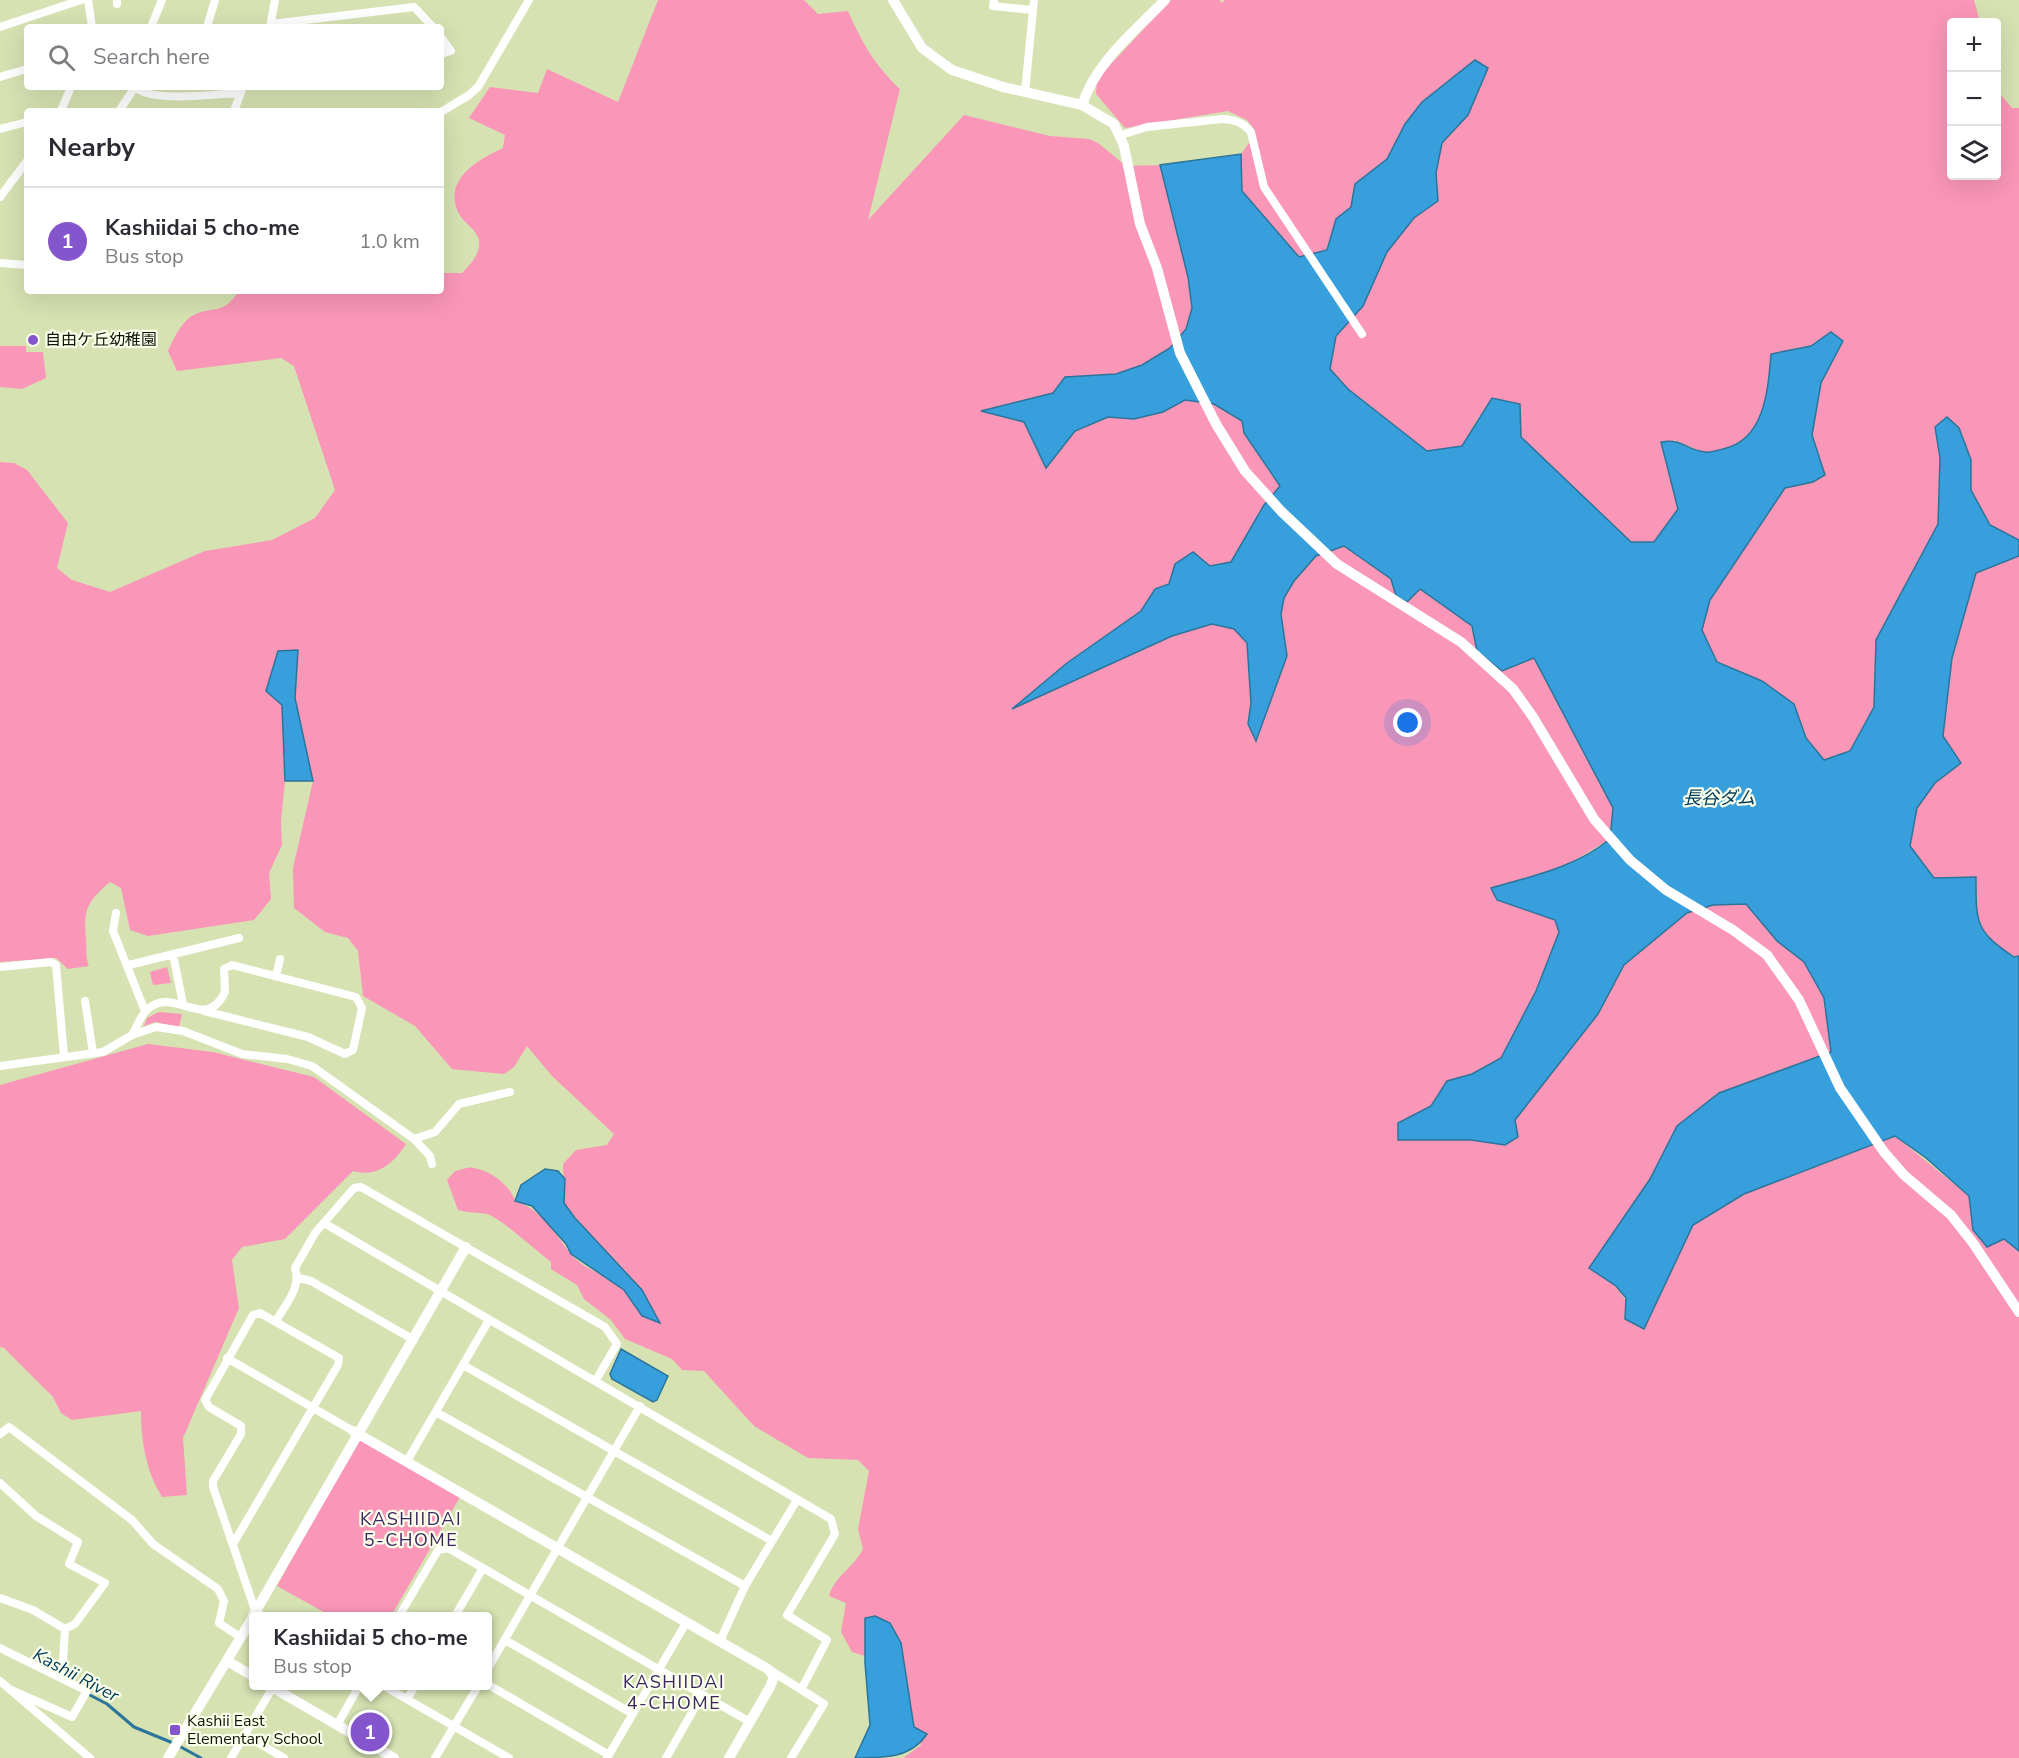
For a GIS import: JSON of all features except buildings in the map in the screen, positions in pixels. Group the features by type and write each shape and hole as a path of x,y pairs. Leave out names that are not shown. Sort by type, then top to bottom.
{"street":[{"path":"0,27 81,0"},
{"path":"88,0 92,24"},
{"path":"152,24 162,0"},
{"path":"208,24 215,0"},
{"path":"270,24 275,0"},
{"path":"444,110 478,87 529,0"},
{"path":"893,0 906,24 933,58 965,76 1082,105 1103,116 1121,135 1140,224 1170,311 1180,353 1216,424 1245,471 1281,511 1337,564 1461,642 1513,689 1533,717 1594,819 1630,860 1666,890 1767,955 1794,991 1840,1088 1884,1152 1904,1175 1950,1215 1973,1243 2019,1311"},
{"path":"994,0 993,6 1032,10"},
{"path":"1025,92 1034,0"},
{"path":"1082,105 1088,86 1102,66 1165,0"},
{"path":"276,24 404,3 414,7 430,24"},
{"path":"444,41 452,51 444,53"},
{"path":"0,77 24,70"},
{"path":"62,108 70,90"},
{"path":"121,108 133,90"},
{"path":"140,90 146,94 241,90 235,108"},
{"path":"1121,135 1147,127 1222,119 1230,119 1247,127 1251,132 1264,187 1359,331"},
{"path":"0,129 24,123"},
{"path":"0,197 24,165"},
{"path":"0,263 24,265"},
{"path":"116,913 114,931 145,1011"},
{"path":"129,965 239,938"},
{"path":"173,954 183,1004"},
{"path":"276,976 280,959"},
{"path":"0,967 51,962 56,965 64,1056"},
{"path":"132,1035 145,1011 163,1002 183,1004 204,1011 308,1037 345,1054 353,1050 362,1008 356,997 227,966 223,973 225,985 222,998 204,1011"},
{"path":"84,1001 93,1053"},
{"path":"0,1066 103,1052 132,1035 156,1027 183,1031 242,1054 287,1059 312,1066 414,1139 430,1156 432,1164"},
{"path":"414,1139 435,1132 459,1104 510,1092"},
{"path":"276,1321 299,1278 295,1268 315,1233 354,1188 362,1187 605,1327 617,1344 596,1380"},
{"path":"324,1223 831,1519 835,1534 787,1615 827,1640 802,1688"},
{"path":"258,1612 357,1433 414,1340 466,1247"},
{"path":"299,1278 311,1281 414,1340"},
{"path":"233,1544 338,1365 339,1358 260,1312 253,1315 205,1400 209,1407 241,1426 241,1434 213,1481 213,1487 255,1612"},
{"path":"407,1461 489,1320"},
{"path":"227,1358 802,1688 824,1704 791,1758"},
{"path":"463,1365 772,1541"},
{"path":"492,1662 640,1406"},
{"path":"436,1412 746,1586"},
{"path":"0,1434 9,1427 132,1520 153,1544 218,1589 224,1601 218,1616 219,1623 240,1637"},
{"path":"0,1483 36,1516 78,1542 69,1564 105,1583 75,1623 65,1629"},
{"path":"720,1641 746,1586 797,1500"},
{"path":"402,1612 438,1550 448,1548 750,1722"},
{"path":"458,1612 483,1568"},
{"path":"0,1598 33,1610 65,1629"},
{"path":"492,1687 608,1757 687,1623"},
{"path":"168,1758 249,1625"},
{"path":"62,1678 65,1629"},
{"path":"505,1640 633,1714"},
{"path":"0,1648 87,1691 72,1717 9,1689"},
{"path":"227,1661 249,1674"},
{"path":"729,1758 770,1687 774,1677 768,1669"},
{"path":"0,1682 90,1758"},
{"path":"231,1758 270,1690"},
{"path":"279,1690 394,1758"},
{"path":"337,1725 357,1690"},
{"path":"391,1690 509,1758"},
{"path":"407,1699 413,1690"},
{"path":"435,1758 475,1690"},
{"path":"666,1758 702,1695"},
{"path":"245,1735 284,1758"}],"shaded area":[{"path":"658,0 804,0 818,14 848,11 870,53 900,89 868,220 964,115 1050,136 1089,139 1098,143 1126,166 1160,165 1188,277 1192,308 1187,329 1170,348 1142,365 1116,374 1065,377 1053,393 983,411 1024,421 1046,467 1075,431 1108,417 1134,419 1163,412 1185,400 1214,404 1242,421 1244,433 1280,486 1264,505 1231,562 1210,566 1193,552 1175,564 1169,584 1155,589 1141,611 1067,663 1014,707 1172,636 1212,624 1234,629 1247,643 1251,703 1248,724 1256,740 1287,656 1281,614 1284,598 1294,581 1316,556 1344,546 1391,579 1420,589 1472,626 1477,651 1533,657 1613,808 1610,839 1565,866 1492,888 1497,900 1555,920 1559,932 1536,991 1501,1058 1472,1074 1447,1081 1431,1106 1398,1123 1398,1140 1471,1140 1505,1145 1515,1120 1598,1014 1624,965 1687,913 1713,905 1746,904 1777,941 1804,962 1824,998 1831,1052 1719,1093 1677,1126 1650,1179 1589,1268 1616,1286 1644,1329 1693,1225 1744,1194 1895,1136 1969,1196 1973,1230 2004,1239 2019,1251 2019,1758 903,1758 921,1745 914,1728 901,1643 865,1618 865,1656 852,1652 841,1632 846,1603 829,1596 836,1582 854,1563 863,1549 858,1529 869,1471 858,1460 808,1458 754,1426 704,1371 682,1370 672,1359 625,1339 611,1320 584,1299 577,1285 551,1269 551,1262 500,1221 487,1214 458,1210 447,1180 455,1171 472,1168 493,1176 504,1184 515,1201 540,1215 575,1259 618,1285 645,1317 660,1323 564,1203 563,1164 576,1150 607,1145 614,1134 552,1076 527,1046 514,1067 504,1074 452,1069 415,1026 363,996 358,951 348,938 325,932 294,908 293,868 313,781 295,698 298,651 282,704 285,781 281,821 282,845 269,873 271,899 254,920 148,936 130,930 121,888 110,882 92,900 86,913 86,952 89,966 68,969 56,958 0,962 0,462 14,463 27,470 68,523 57,568 72,580 110,592 205,551 272,540 315,518 335,490 294,366 281,358 177,371 168,351 178,331 194,315 223,307 237,294 444,294 444,273 462,273 475,258 479,245 477,236 459,214 455,202 455,191 459,181 473,165 503,148 505,135 469,118 490,87 538,93 547,69 618,102"},
{"path":"1171,0 1219,0 1222,3 1225,0 1974,0 1979,18 1947,18 1947,180 2001,180 2001,95 2012,108 2019,108 2019,540 1989,525 1971,490 1971,460 1935,427 1940,458 1938,524 1876,640 1874,707 1850,751 1824,760 1806,738 1794,704 1762,681 1717,662 1702,630 1710,600 1785,488 1813,482 1825,475 1812,435 1821,383 1843,342 1831,332 1811,346 1771,354 1767,398 1756,425 1737,446 1705,453 1674,440 1678,509 1654,542 1631,542 1521,437 1480,415 1462,446 1427,451 1348,389 1330,369 1336,336 1363,306 1387,252 1414,218 1438,201 1436,173 1442,143 1468,115 1475,61 1405,124 1387,159 1355,184 1351,207 1336,220 1327,250 1299,258 1242,191 1241,154 1252,139 1253,128 1247,120 1228,111 1125,128 1096,94 1097,79"},
{"path":"0,346 26,346 26,352 43,352 46,378 22,389 0,387"},
{"path":"2019,556 2019,956 2015,957 1992,940 1980,925 1976,906 1976,878 1934,878 1910,846 1917,808 1935,783 1960,763 1943,737 1952,658 1976,573"},
{"path":"167,967 171,983 153,985 150,972"},
{"path":"159,1012 182,1014 179,1027 155,1022 144,1026 147,1018"},
{"path":"148,1044 213,1052 314,1077 406,1144 390,1163 377,1171 362,1173 353,1171 285,1239 242,1247 232,1260 239,1308 183,1438 187,1495 162,1497 152,1477 146,1456 141,1411 72,1420 61,1413 53,1397 4,1348 0,1347 0,1085"},
{"path":"359,1439 460,1497 393,1612 324,1612 277,1586"}],"water":[{"name":"長谷ダム","path":"1475,60 1488,68 1468,115 1442,143 1436,173 1438,201 1414,218 1387,252 1363,306 1336,336 1330,369 1348,389 1427,451 1462,446 1492,398 1520,404 1521,437 1631,542 1654,542 1678,509 1661,442 1679,443 1707,452 1737,444 1748,435 1762,412 1766,398 1771,354 1811,346 1831,332 1843,341 1821,383 1812,435 1825,475 1813,482 1785,488 1710,600 1702,630 1717,662 1762,681 1794,704 1806,738 1824,760 1850,751 1874,707 1876,640 1938,524 1940,458 1935,427 1947,417 1959,428 1971,460 1971,490 1990,525 2019,540 2019,556 1976,573 1952,658 1943,736 1961,763 1935,783 1917,808 1910,846 1934,878 1976,877 1976,905 1980,924 2001,948 2014,957 2019,956 2019,1251 2004,1239 1987,1247 1973,1230 1969,1196 1926,1158 1895,1136 1744,1194 1693,1225 1644,1329 1625,1319 1626,1298 1616,1286 1589,1268 1650,1179 1677,1126 1719,1093 1831,1052 1824,998 1804,962 1777,941 1746,904 1713,905 1687,913 1624,965 1598,1014 1515,1120 1518,1137 1505,1145 1471,1140 1398,1140 1398,1123 1431,1106 1447,1081 1472,1074 1501,1058 1536,991 1559,932 1555,920 1497,900 1491,888 1554,870 1597,849 1610,839 1613,808 1534,658 1502,671 1477,651 1472,626 1420,589 1407,602 1396,596 1391,579 1344,546 1316,556 1294,581 1284,598 1281,614 1287,656 1256,741 1248,724 1251,703 1247,643 1234,629 1212,624 1172,636 1012,709 1067,663 1141,611 1155,589 1169,584 1175,564 1193,552 1210,566 1231,562 1264,505 1280,486 1244,433 1242,421 1214,404 1185,400 1163,412 1134,419 1108,417 1075,431 1046,468 1024,422 981,411 1053,393 1065,377 1116,374 1142,365 1170,348 1186,329 1192,308 1188,277 1160,165 1241,154 1242,191 1299,257 1327,250 1336,219 1351,207 1355,184 1387,159 1405,124 1422,102"},
{"path":"298,650 295,698 313,781 285,781 282,705 266,691 278,651"},
{"path":"545,1169 558,1171 565,1179 564,1203 575,1218 642,1290 660,1323 642,1316 624,1290 571,1254 566,1244 532,1206 515,1201 521,1185"},
{"path":"621,1349 668,1376 657,1400 653,1402 612,1379 610,1374"},
{"path":"875,1616 890,1623 901,1643 914,1727 927,1734 913,1748 896,1755 855,1758 870,1725 865,1663 865,1618"}],"waterway":[{"name":"Kashii River","path":"86,1693 107,1704 134,1727 173,1743"},
{"name":"Kashii River","path":"179,1746 201,1758"}],"place":[{"name":"自由ケ丘幼稚園","path":"33,340"},
{"name":"Kashii East Elementary School","path":"175,1730"},
{"name":"Kashiidai 5 cho-me","path":"370,1732"}],"district":[{"name":"KASHIIDAI 5-CHOME","path":"411,1529"},
{"name":"KASHIIDAI 4-CHOME","path":"674,1692"}]}
